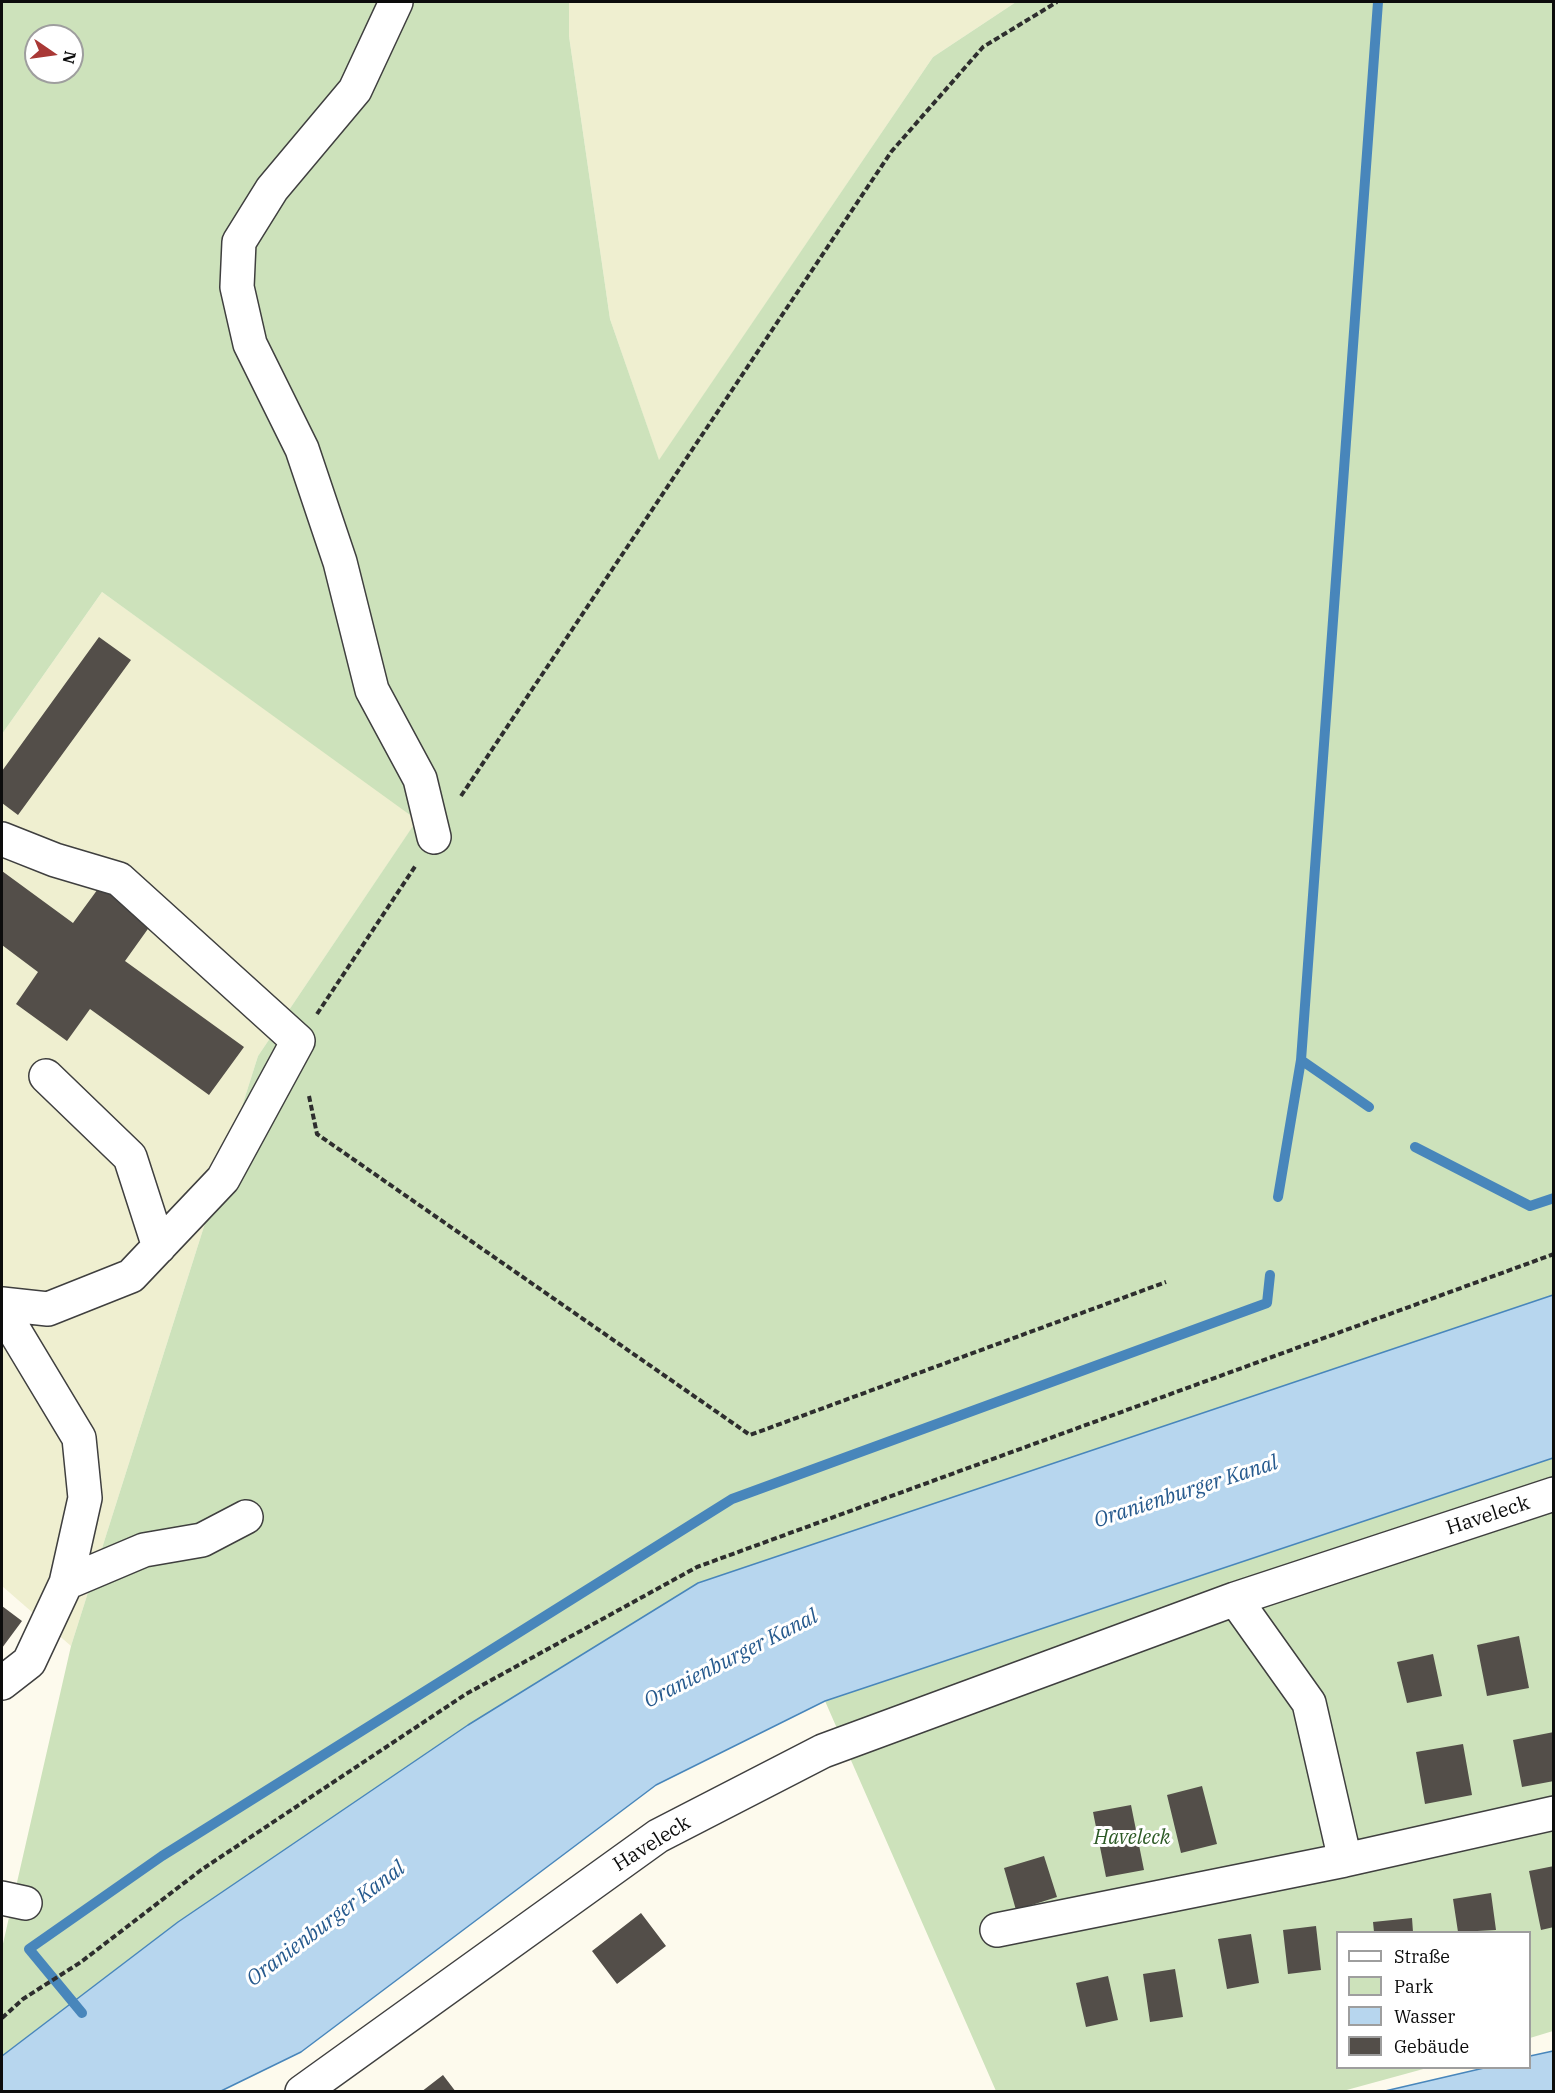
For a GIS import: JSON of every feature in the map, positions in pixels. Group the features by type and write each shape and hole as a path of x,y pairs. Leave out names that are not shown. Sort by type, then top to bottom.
{"street":[{"path":"396,2 355,90 272,189 238,242 237,286 250,344 302,449 336,551 372,690 420,779 434,837"},
{"path":"2,840 55,860 119,879 298,1041 223,1179 130,1276 48,1309 2,1304"},
{"path":"46,1076 130,1156 159,1247"},
{"path":"2,1311 79,1438 85,1498 66,1584 29,1662 2,1683"},
{"name":"Haveleck","path":"302,2091 658,1836 823,1750 1235,1599 1554,1494"},
{"path":"66,1584 144,1550 202,1540 246,1517"},
{"path":"1235,1599 1309,1703 1345,1860"},
{"path":"997,1930 1345,1860 1554,1813"}],"path":[{"path":"1057,2 982,47 891,152 298,1041 316,1134 750,1436 1166,1282"},
{"path":"2,2018 23,1999 81,1962 201,1870 465,1694 697,1567 1554,1254"}],"green space":[{"path":"2,2 569,2 569,36 610,319 659,460 933,57 1016,2 1553,2 1553,1295 698,1583 468,1725 178,1922 2,2056 2,1948 71,1646 258,1056 417,820 102,592 2,734"},
{"path":"569,2 1016,2 933,57 659,461 610,319 569,36"},
{"path":"102,592 418,819 258,1056 71,1646 2,1586 2,734"},
{"name":"Haveleck","path":"1553,1458 1553,2031 1531,2038 1531,1931 1336,1931 1336,2069 1423,2069 1343,2091 996,2091 825,1701"}],"water":[{"name":"Oranienburger Kanal","path":"1553,1295 1553,1458 825,1701 656,1785 301,2052 221,2091 2,2091 2,2056 178,1922 468,1725 698,1583"},
{"path":"1553,2051 1553,2091 1385,2091 1480,2069 1531,2069 1531,2056"}],"building":[{"path":"99,637 131,660 18,815 2,803 2,771"},
{"path":"2,871 73,923 103,882 155,919 125,961 244,1047 209,1095 90,1009 67,1041 16,1004 38,972 2,945"},
{"path":"2,1606 22,1621 2,1648"},
{"path":"1519,1636 1529,1688 1487,1696 1477,1645"},
{"path":"1433,1654 1442,1696 1407,1703 1397,1662"},
{"path":"1554,1732 1554,1781 1522,1787 1513,1740"},
{"path":"1463,1744 1472,1795 1425,1804 1416,1752"},
{"path":"1202,1786 1217,1844 1181,1853 1167,1795"},
{"path":"1131,1805 1144,1870 1106,1877 1093,1812"},
{"path":"1044,1856 1057,1897 1016,1910 1004,1868"},
{"path":"1554,1866 1554,1927 1541,1930 1529,1871"},
{"path":"1491,1893 1496,1930 1458,1931 1453,1899"},
{"path":"641,1913 666,1946 617,1984 592,1951"},
{"path":"1412,1918 1413,1931 1374,1931 1373,1922"},
{"path":"1316,1926 1321,1970 1288,1974 1283,1930"},
{"path":"1251,1934 1259,1983 1227,1989 1218,1939"},
{"path":"1175,1969 1183,2017 1150,2022 1143,1974"},
{"path":"1108,1976 1118,2020 1086,2027 1076,1983"},
{"path":"443,2075 456,2092 421,2092"}],"waterway":[{"path":"1278,1197 1301,1060 1378,2"},
{"path":"1301,1060 1369,1107"},
{"path":"1415,1147 1530,1206 1554,1198"},
{"path":"82,2013 29,1949 162,1856 732,1499 1267,1303 1270,1275"}]}
